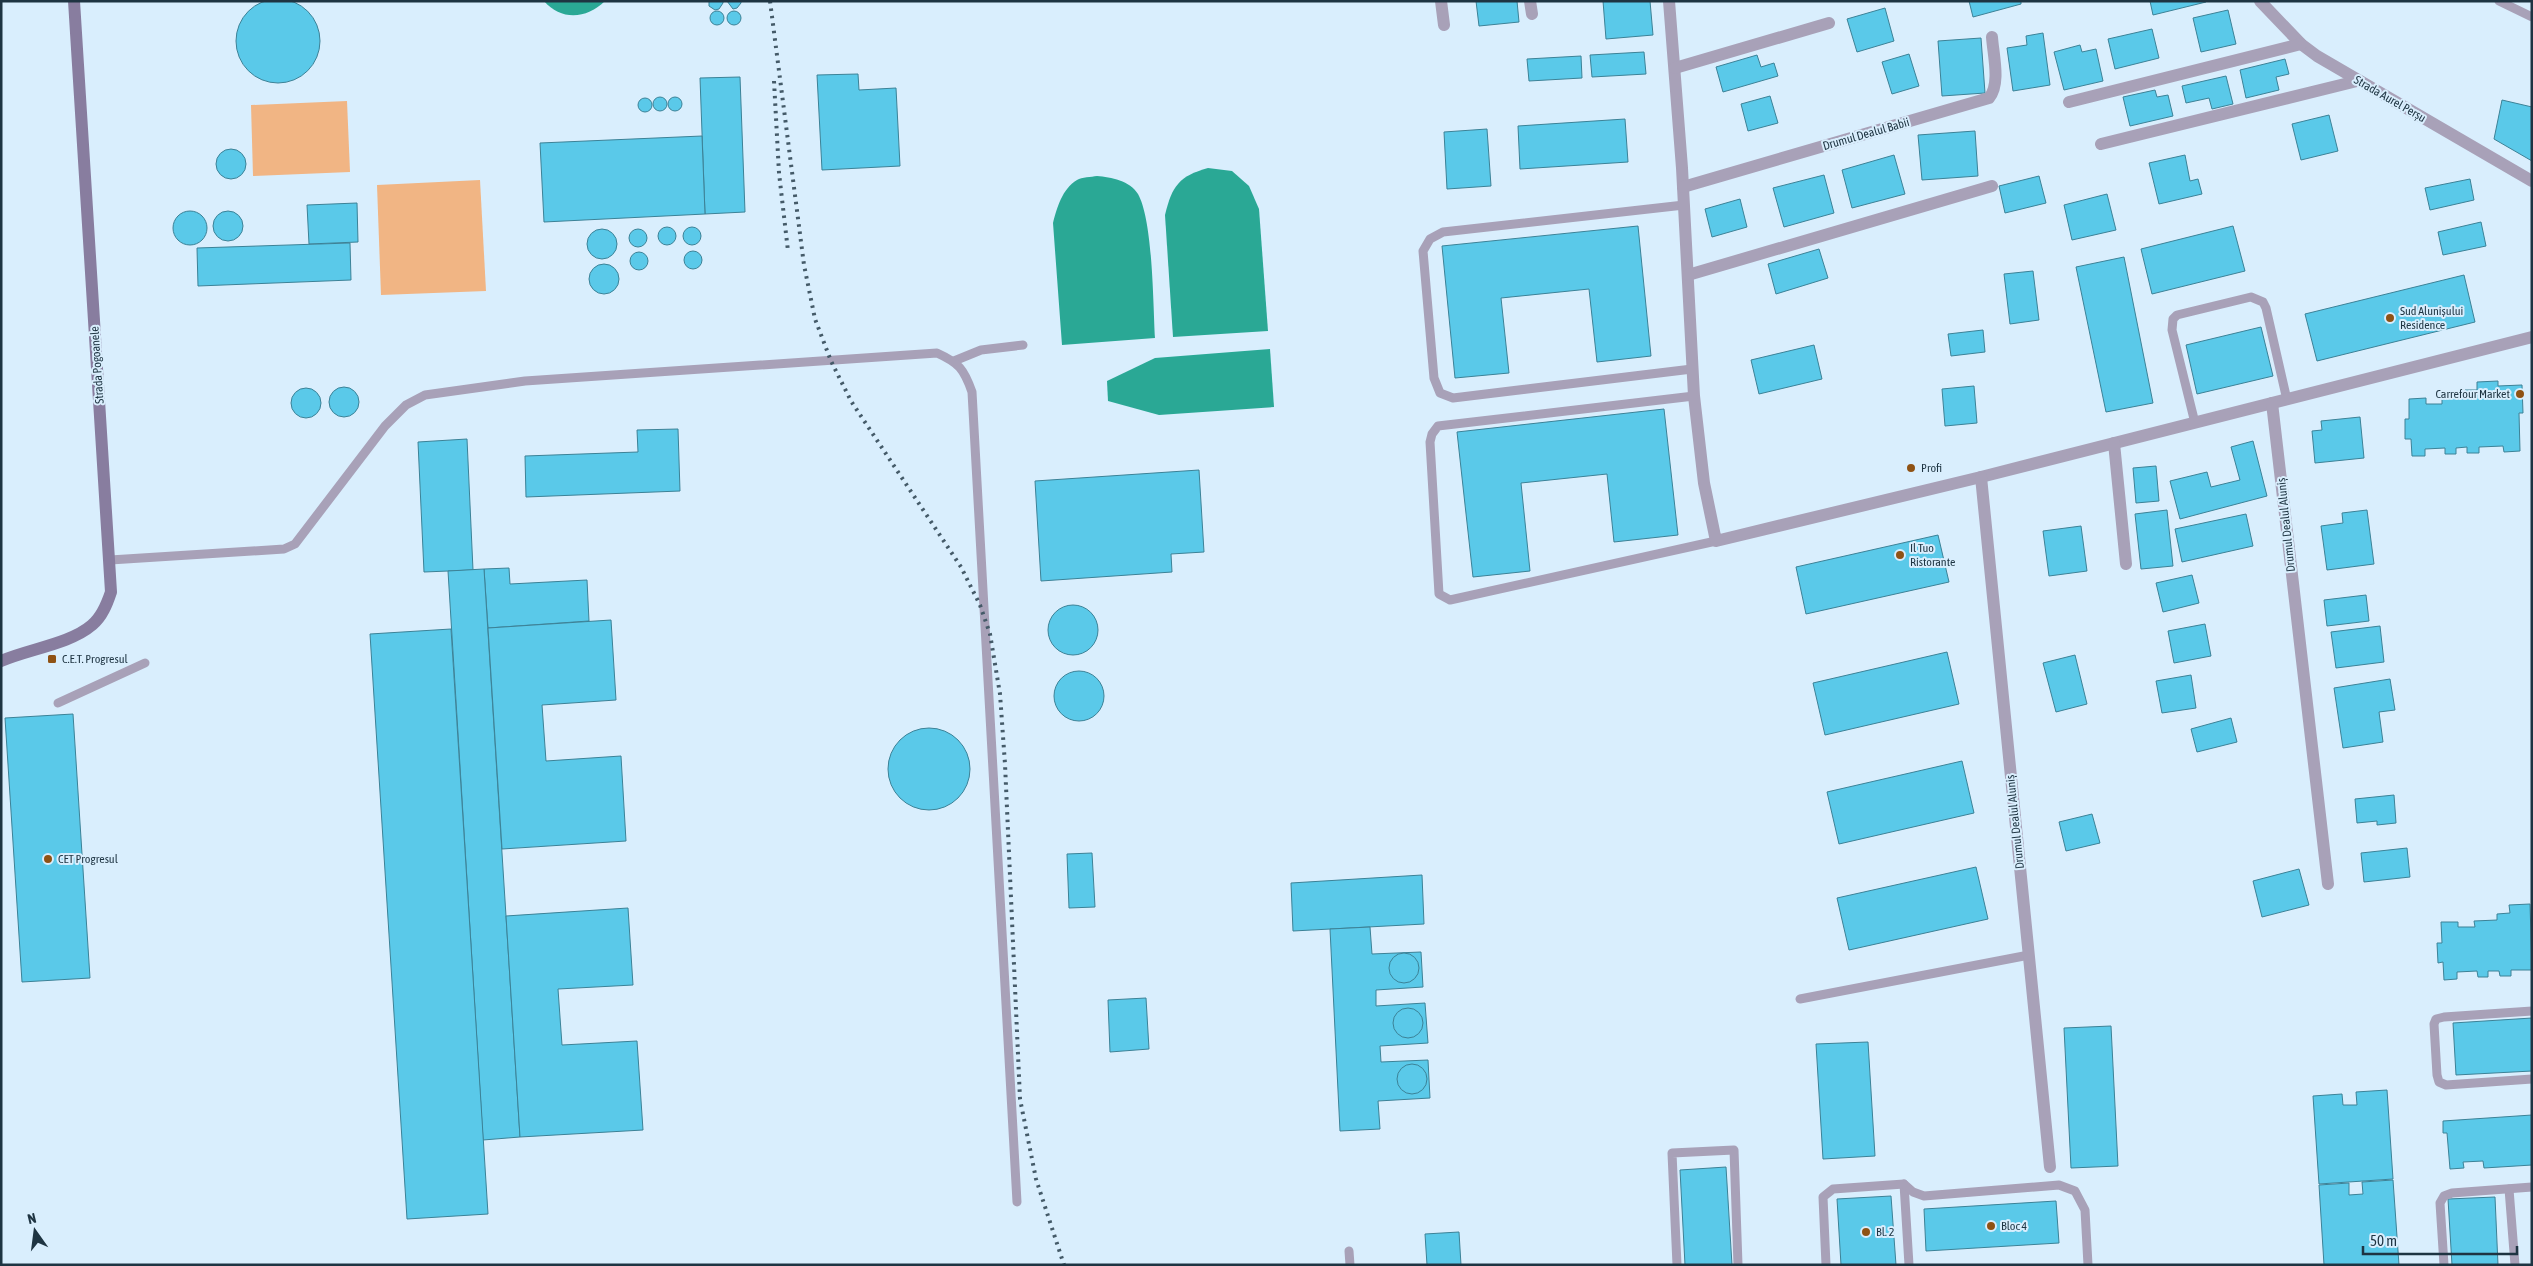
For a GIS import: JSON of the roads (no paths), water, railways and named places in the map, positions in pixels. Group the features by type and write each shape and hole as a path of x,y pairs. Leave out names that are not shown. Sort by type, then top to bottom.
{"street":[{"name":"Strada Pogoanele","path":"1,662 77,634 92,625 104,611 111,592 74,1"},
{"path":"1441,1 1444,26"},
{"path":"1669,1 1676,68 1694,396 1704,483 1716,541 1981,478 2532,337"},
{"name":"Strada Aurel Perșu","path":"2260,1 2301,44 2317,56 2357,81 2532,181"},
{"path":"1676,68 1829,23"},
{"name":"Drumul Dealul Babii","path":"1683,187 1989,98 1994,92 1995,82 1992,37"},
{"path":"2069,102 2301,44"},
{"path":"2101,144 2357,81"},
{"path":"1688,275 1992,186"},
{"name":"Drumul Dealul Aluniș","path":"2272,403 2328,884"},
{"path":"2114,444 2126,564"},
{"name":"Drumul Dealul Aluniș","path":"1981,478 2050,1167"}],"lane":[{"path":"2499,1 2532,17"},
{"path":"1684,205 1443,232 1430,239 1423,252 1434,378 1440,393 1453,398 1692,369"},
{"path":"2195,423 2172,330 2174,318 2177,315 2251,297 2258,298 2266,308 2288,400"},
{"path":"954,361 981,350 1023,345"},
{"path":"110,560 284,549 295,544 386,426 406,405 425,395 525,381 936,353 954,361 965,373 972,392 1017,1202"},
{"path":"1694,396 1438,426 1432,434 1430,442 1439,594 1450,600 1716,541"},
{"path":"58,703 145,662"},
{"path":"1800,999 2029,955"},
{"path":"2532,1011 2444,1017 2436,1019 2434,1024 2439,1082 2446,1085 2532,1079"},
{"path":"1677,1265 1672,1153 1734,1150 1738,1265"},
{"path":"1904,1184 1909,1265"},
{"path":"1826,1265 1823,1197 1833,1189 1904,1184 1913,1192 1924,1196 2059,1185 2075,1191 2084,1210 2088,1265"},
{"path":"2444,1265 2440,1203 2444,1196 2452,1193 2532,1187"},
{"path":"2509,1189 2515,1265"},
{"path":"1349,1251 1350,1265"}],"railway":[{"path":"770,1 804,265 815,319 831,361 851,401 961,567 980,605 990,634 1000,694 1005,764 1020,1099 1036,1179 1064,1265"},
{"path":"774,81 779,173 788,251"}],"place":[{"name":"Sud Alunișului Residence","path":"2390,318"},
{"name":"Carrefour Market","path":"2520,394"},
{"name":"Profi","path":"1911,468"},
{"name":"Il Tuo Ristorante","path":"1900,555"},
{"name":"C.E.T. Progresul","path":"52,659"},
{"name":"CET Progresul","path":"48,859"},
{"name":"Bloc 4","path":"1991,1226"},
{"name":"Bl. 2","path":"1866,1232"}]}
